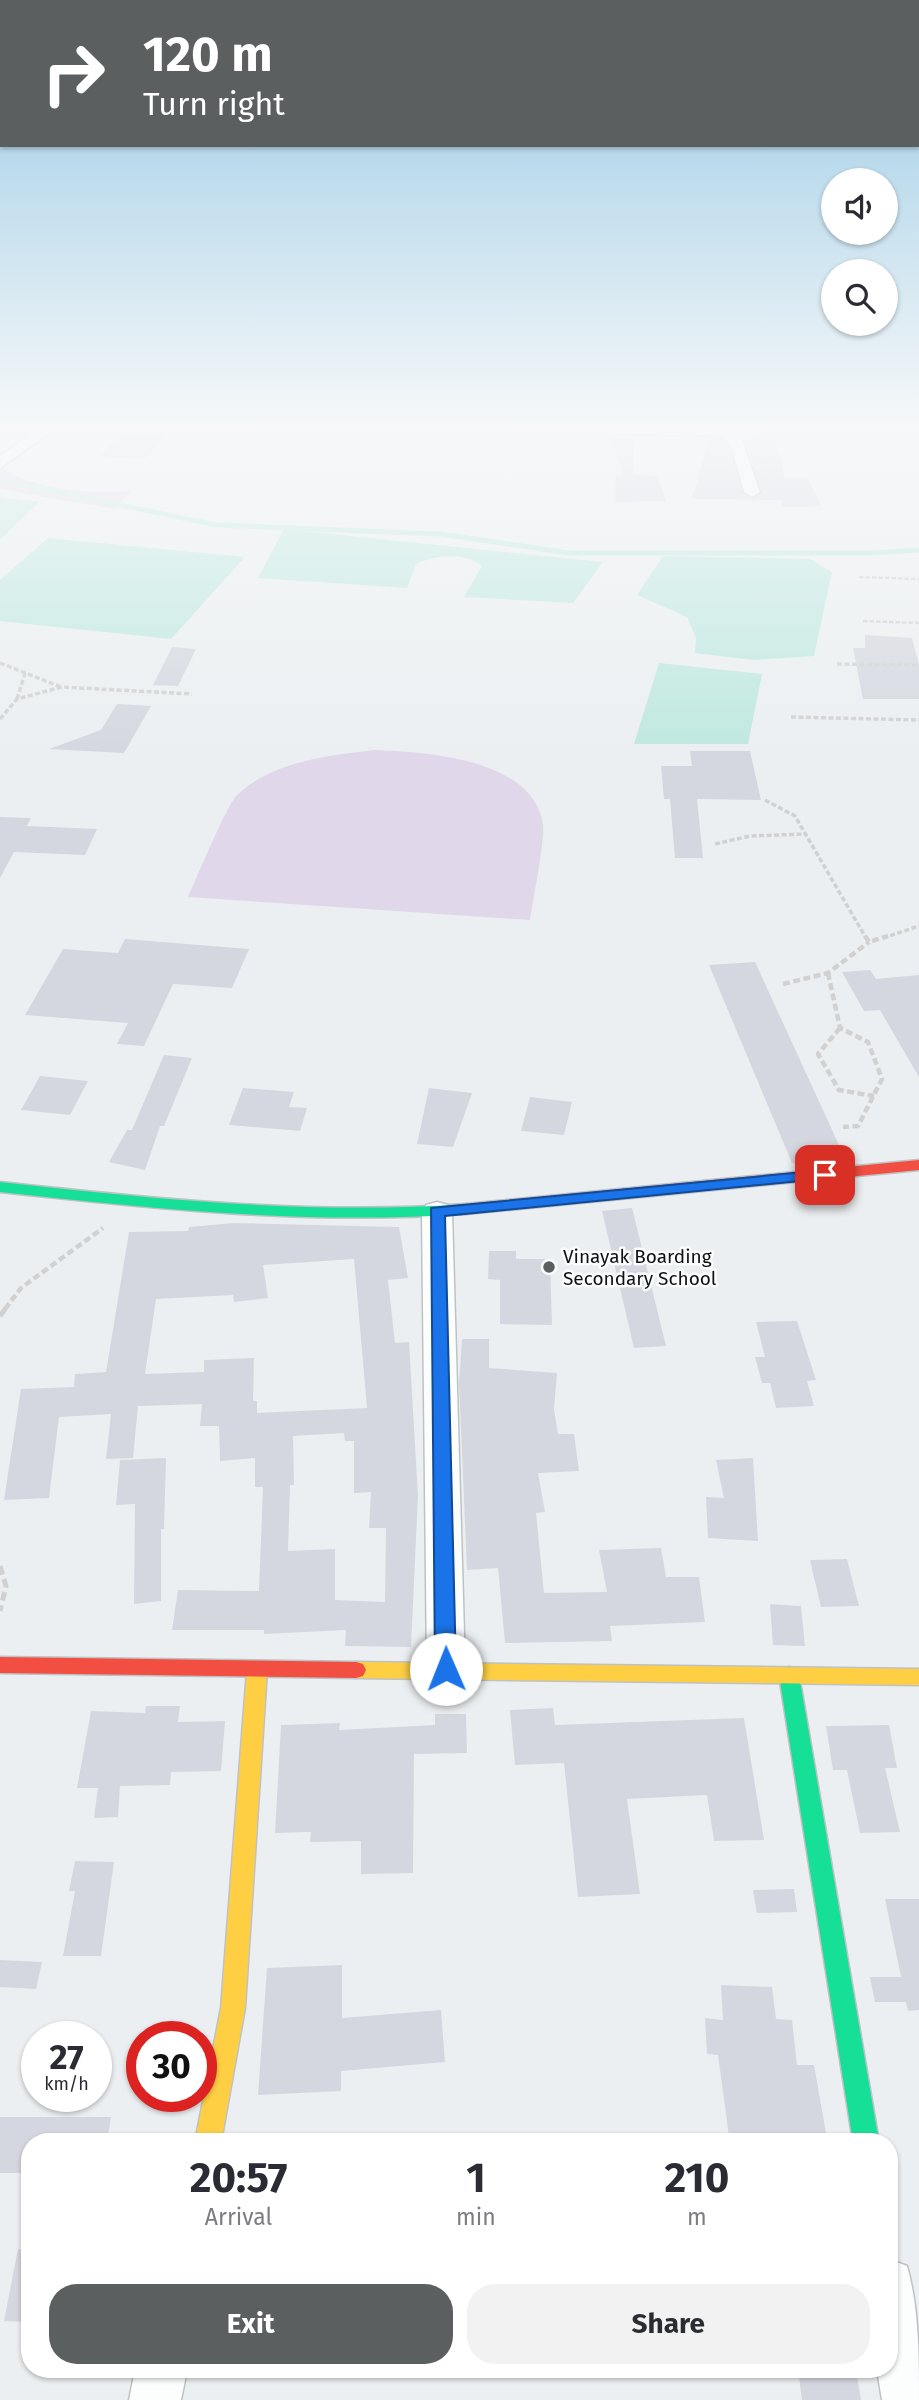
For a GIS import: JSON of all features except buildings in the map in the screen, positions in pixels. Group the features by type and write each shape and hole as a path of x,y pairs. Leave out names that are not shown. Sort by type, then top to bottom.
{"street":[{"path":"0,1186 196,1207 321,1213 436,1212 919,1165"},
{"path":"436,1212 446,1669"},
{"path":"0,1665 919,1677"},
{"path":"210,2133 233,2008 257,1670"},
{"path":"789,1675 865,2133"},
{"path":"898,2339 908,2400"},
{"path":"155,2400 160,2378"}],"path":[{"path":"859,577 919,579"},
{"path":"863,621 919,623"},
{"path":"0,663 62,687 192,694"},
{"path":"837,664 919,665"},
{"path":"0,719 17,699 25,673"},
{"path":"17,699 62,687"},
{"path":"790,717 919,720"},
{"path":"765,800 795,816 869,942"},
{"path":"715,844 750,836 806,834"},
{"path":"783,984 828,973 869,942 919,926"},
{"path":"828,973 840,1027 868,1042 882,1079 858,1126 843,1127"},
{"path":"840,1027 818,1054 839,1090 874,1096"},
{"path":"0,1316 21,1288 103,1228"},
{"path":"0,1566 6,1586 0,1611"}],"shaded area":[{"path":"281,534 332,534 603,562 573,603 464,597 482,566 467,559 450,556 416,564 407,588 258,578"},
{"path":"48,538 245,557 171,639 0,621 0,580"},
{"path":"663,556 810,559 832,572 814,656 754,660 695,653 696,638 687,617 637,595"},
{"path":"659,663 762,674 748,744 634,744"},
{"path":"374,750 421,753 474,763 499,772 520,785 535,802 543,824 541,857 530,920 188,897 219,827 237,795 267,774 284,767"}],"waterway":[{"path":"440,534 569,553 871,553 919,550"}],"traffic: fast":[{"path":"0,1187 174,1205 291,1213 408,1213 466,1209"},
{"path":"789,1675 865,2133"}],"traffic: slow":[{"path":"210,2133 233,2008 257,1670"},
{"path":"356,1670 919,1677"}],"traffic: jam":[{"path":"466,1209 919,1165"},
{"path":"0,1665 356,1670"}],"place":[{"name":"Vinayak Boarding Secondary School","path":"549,1267"}],"route":[{"path":"446,1669 436,1212 825,1175"}]}
